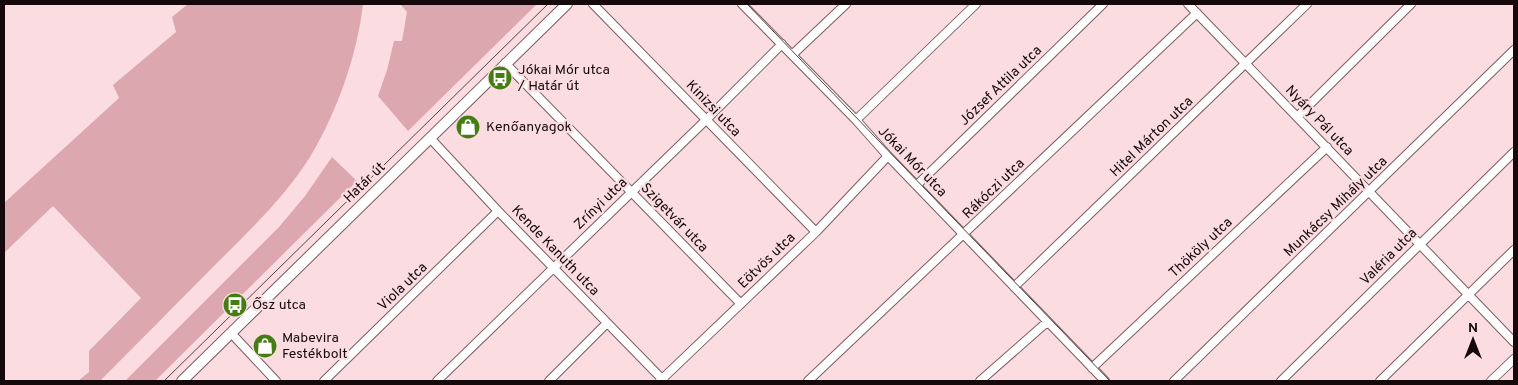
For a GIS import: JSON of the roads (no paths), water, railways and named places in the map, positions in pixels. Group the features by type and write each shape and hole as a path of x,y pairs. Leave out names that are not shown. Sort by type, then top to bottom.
{"main road":[{"name":"Határ út","path":"182,381 567,4"}],"street":[{"name":"Kinizsi utca","path":"593,4 816,232"},
{"name":"Jókai Mór utca","path":"744,4 1105,381"},
{"path":"792,55 846,4"},
{"path":"856,120 976,4"},
{"name":"József Attila utca","path":"917,185 1103,4"},
{"name":"Nyáry Pál utca","path":"1190,4 1514,342"},
{"name":"Hitel Márton utca","path":"1014,287 1307,4"},
{"path":"1298,116 1411,4"},
{"name":"Rákóczi utca","path":"808,381 1197,13"},
{"name":"Zrínyi utca","path":"437,381 782,44"},
{"name":"Munkácsy Mihály utca","path":"1174,381 1514,50"},
{"name":"Szigetvár utca","path":"505,64 741,304"},
{"name":"Kende Kanuth utca","path":"430,138 662,381"},
{"name":"Thököly utca","path":"1092,368 1327,147"},
{"name":"Valéria utca","path":"1281,381 1514,152"},
{"name":"Eötvös utca","path":"662,381 816,232 888,156"},
{"name":"Viola utca","path":"324,381 498,211"},
{"path":"1380,381 1514,250"},
{"path":"980,381 1047,322"},
{"path":"550,381 607,323"},
{"path":"231,333 276,381"},
{"path":"1491,381 1514,360"}],"tram line":[{"path":"164,381 548,4"},
{"path":"747,4 1110,381"}],"place":[{"name":"Jókai Mór utca / Határ út","path":"500,78"},
{"name":"Kenőanyagok","path":"468,127"},
{"name":"Ősz utca","path":"235,305"},
{"name":"Mabevira Festékbolt","path":"265,346"}]}
